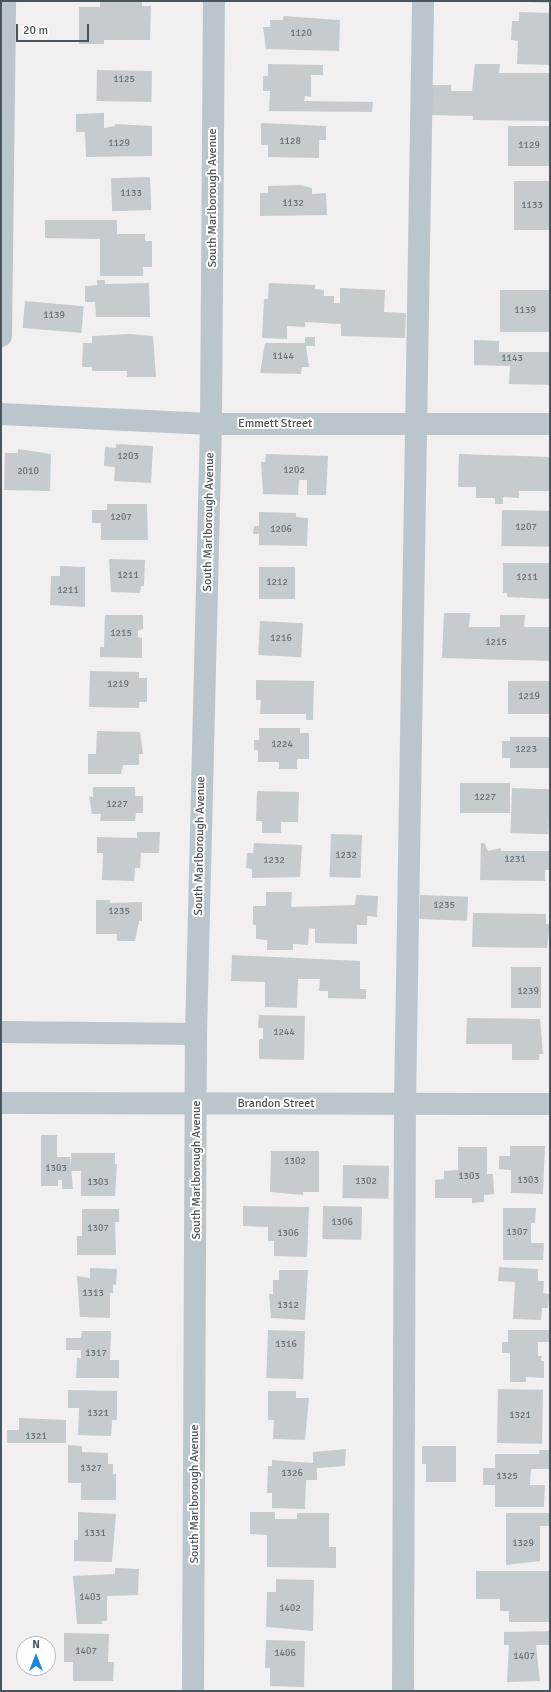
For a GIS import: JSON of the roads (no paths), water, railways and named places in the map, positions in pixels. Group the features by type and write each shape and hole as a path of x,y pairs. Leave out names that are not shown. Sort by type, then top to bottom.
{"street":[{"path":"1,336 5,1"},
{"name":"South Marlborough Avenue","path":"193,1691 197,1104 196,1034 211,424 214,1"},
{"path":"403,1691 405,1103 418,424 423,1"},
{"name":"Emmett Street","path":"1,414 211,424 550,424"},
{"path":"1,1032 196,1034"},
{"name":"Brandon Street","path":"1,1103 550,1104"}]}
